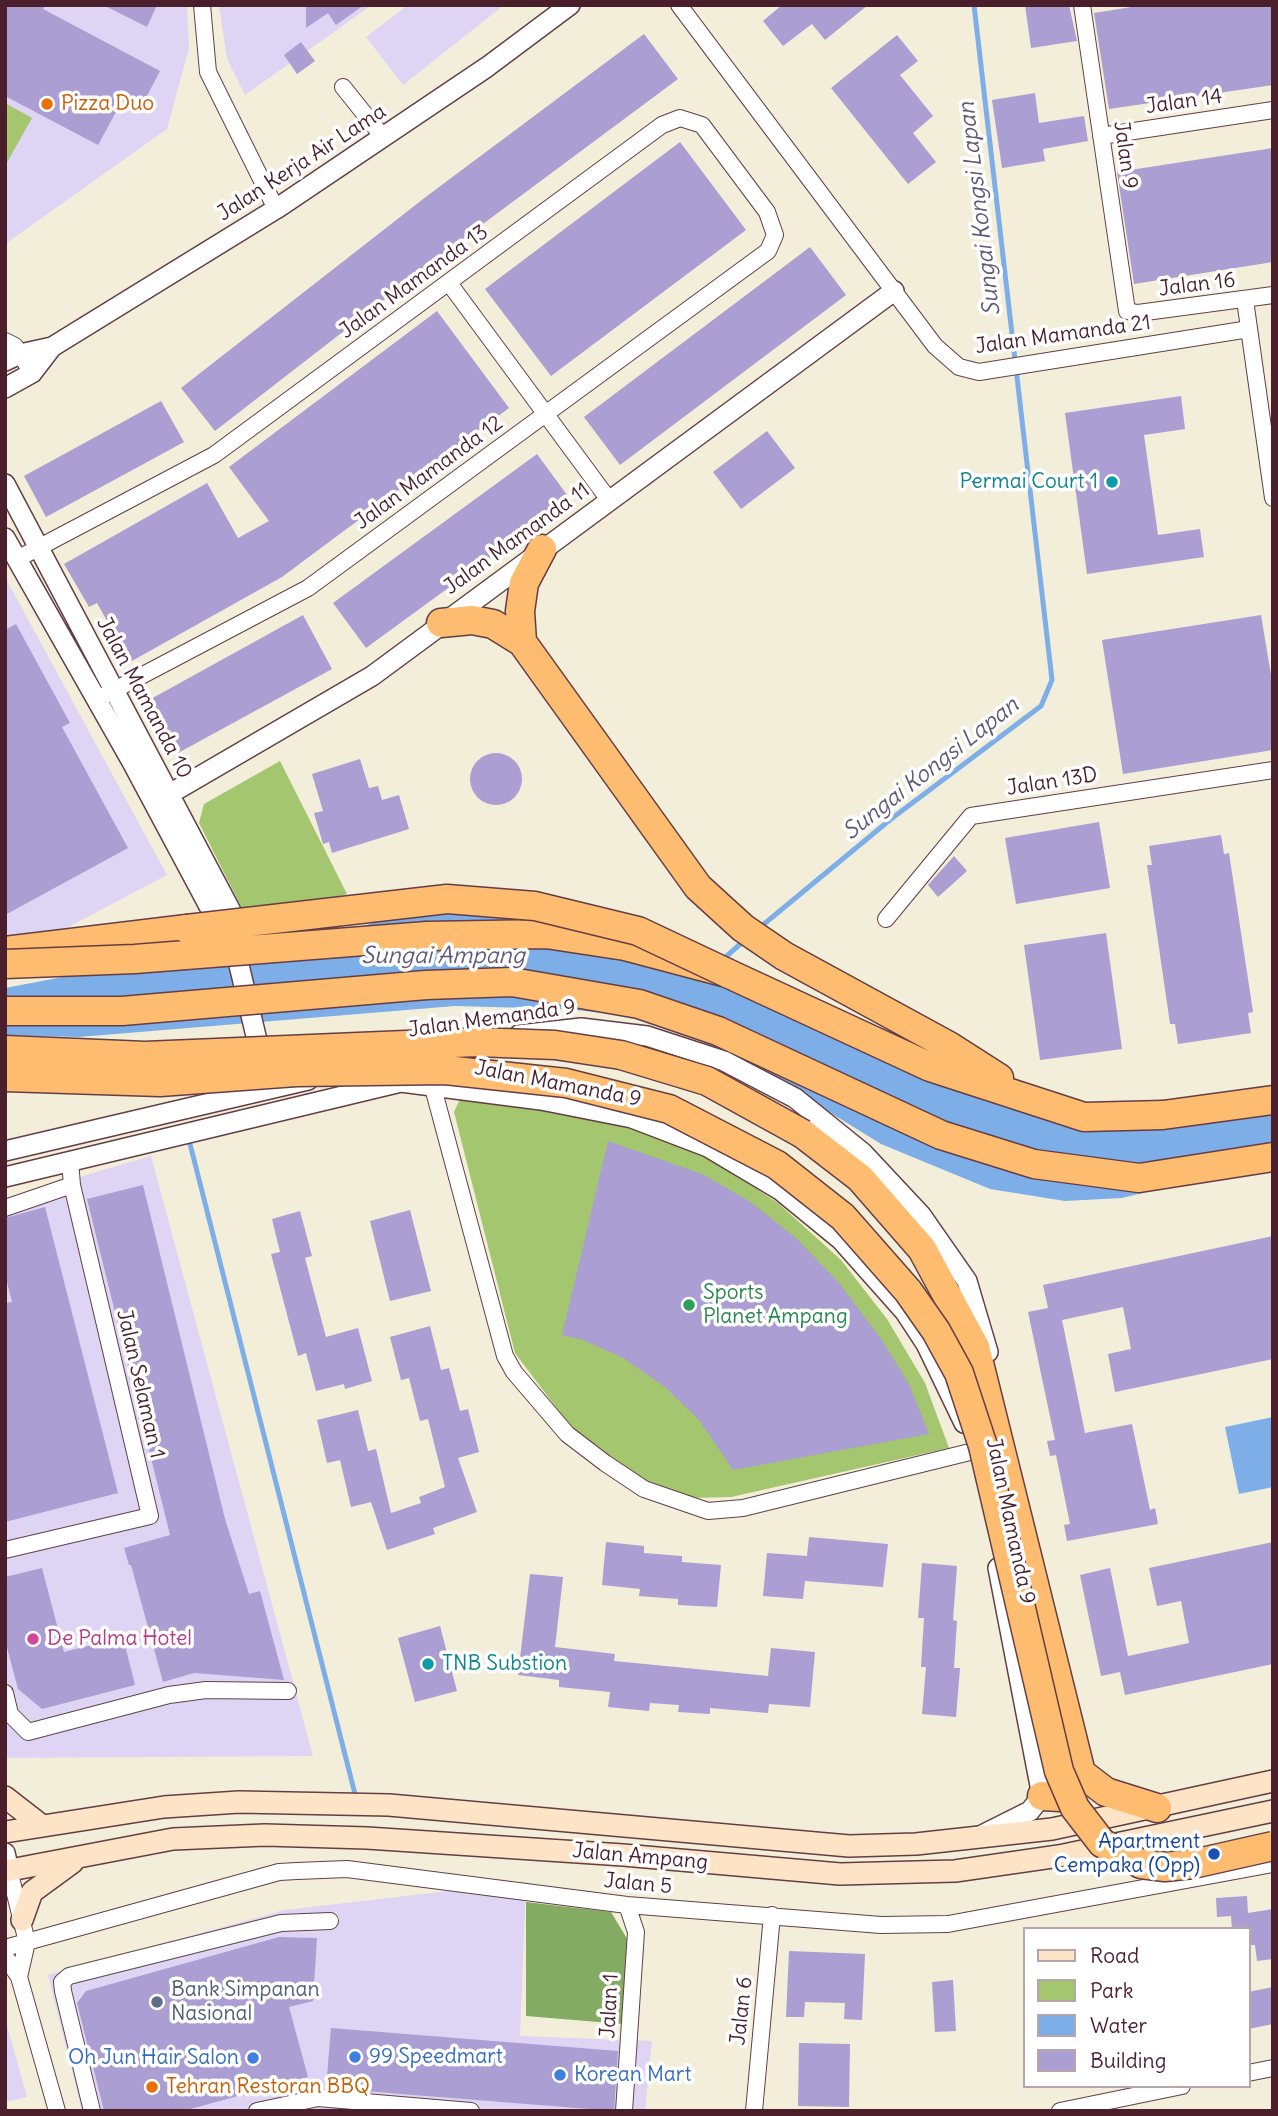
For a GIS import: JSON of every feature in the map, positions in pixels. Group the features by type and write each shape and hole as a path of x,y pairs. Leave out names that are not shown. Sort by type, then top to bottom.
{"highway":[{"path":"522,642 520,611 524,583 542,549"},
{"path":"441,623 472,620 494,625 522,642 698,887 743,928 783,956 949,1046 1031,1098"},
{"path":"5,951 447,899 535,906 638,931 930,1067 1084,1117 1163,1115 1273,1100"},
{"path":"5,964 135,959 427,936 546,934 625,946 727,973"},
{"path":"5,1011 121,1011 426,985 512,982 652,1008 718,1031 941,1135 1034,1164 1139,1178 1273,1157"},
{"path":"5,1050 145,1056 449,1042 555,1045 621,1055 707,1081 803,1134 860,1178 922,1249 975,1347 1081,1773 1107,1792 1157,1808"},
{"path":"5,1077 160,1082 296,1072 445,1070 566,1083 669,1109 777,1165 844,1217 908,1291 936,1331 959,1373 983,1446 1059,1771 1075,1808 1102,1843 1141,1864 1165,1867 1193,1864 1273,1846"},
{"path":"1042,1796 1060,1797 1071,1789 1081,1773"}],"main road":[{"name":"Jalan Ampang","path":"5,1832 164,1807 239,1802 389,1805 849,1846 916,1844 1052,1829 1273,1781"},
{"path":"5,1797 41,1825"},
{"name":"Jalan Ampang","path":"7,1865 173,1839 265,1835 367,1838 623,1855 840,1874 955,1871 1059,1856 1273,1811"},
{"path":"22,1920 32,1892 83,1855"}],"street":[{"path":"202,5 208,72 276,209"},
{"name":"Jalan Kerja Air Lama","path":"5,388 32,373 52,347 276,209 487,67 570,5"},
{"name":"Jalan Mamanda 21","path":"679,5 935,346 959,367 979,372 1249,329"},
{"name":"Jalan 9","path":"1082,5 1127,311"},
{"path":"343,87 383,137"},
{"name":"Jalan 14","path":"1101,136 1273,110"},
{"name":"Jalan Mamanda 13","path":"17,559 214,455 662,125 680,118 702,125 768,212 775,235 768,251"},
{"name":"Jalan Mamanda 12","path":"105,694 308,588 768,251"},
{"path":"449,282 609,500"},
{"name":"Jalan Mamanda 11","path":"161,798 340,697 894,292"},
{"name":"Jalan 16","path":"1127,311 1138,313 1273,295"},
{"path":"1245,300 1273,498"},
{"name":"Jalan Kerja Air Lama","path":"10,352 52,347"},
{"path":"10,352 32,373"},
{"name":"Jalan Mamanda 10","path":"5,484 38,547 105,694 161,798 218,923 234,942 257,1036 271,1114"},
{"name":"Jalan Mamanda 10","path":"5,538 105,694"},
{"name":"Jalan 13D","path":"886,919 971,816 1273,770"},
{"name":"Jalan Memanda 9","path":"5,1150 267,1091 393,1055 552,1029 581,1028 647,1036 724,1061 794,1098 863,1153 921,1215 967,1282 991,1364 1004,1464"},
{"path":"541,1100 530,1085 526,1067 533,1048 552,1029"},
{"path":"257,1036 279,1058 303,1068 329,1074"},
{"path":"393,1055 412,1062 432,1084 505,1356 514,1372 567,1434 605,1463 644,1489 708,1511 743,1508 974,1451"},
{"path":"5,1177 401,1082 432,1084"},
{"name":"Jalan Mamanda 9","path":"432,1084 541,1100 632,1118 708,1147 780,1190 841,1240 905,1312 926,1344 963,1421 974,1451 1037,1755 1042,1796"},
{"path":"5,1208 72,1185 70,1161"},
{"name":"Jalan Selaman 1","path":"5,1550 150,1516 72,1185"},
{"path":"5,1693 10,1713 28,1732 158,1697 206,1690 288,1691"},
{"path":"977,1837 1030,1811 1042,1796"},
{"name":"Jalan 5","path":"5,1948 279,1872 347,1869 627,1905 881,1925 948,1924 1273,1864"},
{"path":"7,1865 27,1942 19,1977"},
{"name":"Jalan 1","path":"624,2111 635,1932 627,1905"},
{"name":"Jalan 6","path":"754,2111 772,1915"},
{"path":"92,2111 63,1992 62,1982 69,1976 281,1923 330,1921"},
{"path":"5,1956 19,1977 57,2111"},
{"path":"1250,2073 1273,2068"},
{"path":"1060,2111 1172,2088"},
{"path":"257,2111 318,2098 471,2111"}],"shaded area":[{"path":"5,5 187,5 189,48 167,129 5,244"},
{"path":"219,5 372,5 245,95 227,59"},
{"path":"408,5 504,5 403,85 366,37"},
{"path":"5,577 167,875 53,935 5,938"},
{"path":"151,1156 313,1756 6,1758 5,1199"},
{"path":"526,1882 520,2036 652,2041 645,2111 82,2111 48,1975 285,1910"},
{"path":"5,2018 27,2097 5,2102"}],"green space":[{"path":"5,103 32,118 5,166"},
{"path":"280,761 347,894 251,926 199,823 204,804"},
{"name":"Sports Planet Ampang","path":"460,1099 559,1106 684,1142 778,1203 841,1260 887,1319 925,1383 949,1448 731,1497 692,1498 654,1486 622,1468 576,1434 515,1353 454,1112"},
{"path":"526,1902 611,1912 629,1942 622,2024 526,2016"}],"water":[{"name":"Sungai Ampang","path":"480,904 748,977 1084,1115 1273,1089 1273,1161 1122,1198 1065,1201 990,1189 881,1144 742,1058 643,1017 566,1009 455,1006 79,1037 5,1035 5,988 110,968 336,935 427,905"},
{"path":"1273,1417 1273,1487 1239,1494 1225,1427"}],"building":[{"path":"5,5 45,5 43,9 160,71 139,111 122,101 98,145 5,96"},
{"path":"103,5 157,5 147,27"},
{"path":"306,5 364,5 336,25 328,13 306,28"},
{"path":"782,5 868,5 825,40 812,24 783,46 763,21"},
{"path":"1025,5 1069,5 1077,41 1031,48"},
{"path":"1144,5 1273,5 1273,85 1109,109 1094,13"},
{"path":"644,34 678,79 460,241 215,431 181,388 427,196"},
{"path":"897,35 918,61 900,75 933,116 913,133 936,162 908,184 831,88"},
{"path":"301,42 315,61 297,74 284,55"},
{"path":"1035,93 1039,123 1084,116 1088,141 1043,149 1045,161 1002,168 992,100"},
{"path":"680,142 746,230 551,376 485,289"},
{"path":"1273,148 1273,262 1134,284 1117,172"},
{"path":"810,247 846,295 620,465 584,417"},
{"path":"437,311 509,408 282,577 130,662 97,603 89,607 64,564 207,483 238,538 269,521 229,467"},
{"name":"Permai Court 1","path":"1181,396 1185,429 1144,435 1158,535 1200,529 1204,557 1087,574 1065,413"},
{"path":"161,401 184,442 46,517 24,476"},
{"path":"767,431 795,468 741,509 713,472"},
{"path":"537,454 570,499 366,648 333,603"},
{"path":"303,615 332,669 178,753 149,700"},
{"path":"1261,615 1273,687 1273,750 1123,774 1102,640"},
{"path":"16,624 70,723 62,727 128,848 5,915 5,630"},
{"path":"496,753 506,755 514,761 520,769 520,789 514,797 506,803 496,805 486,803 478,797 472,789 470,779 472,769 478,761 486,755"},
{"path":"360,759 369,788 378,786 382,800 399,795 409,829 332,853 329,842 323,844 314,813 323,811 312,774"},
{"path":"1099,822 1110,888 1016,904 1005,838"},
{"path":"1221,835 1224,854 1229,853 1253,1012 1248,1013 1251,1033 1178,1044 1175,1024 1170,1024 1147,865 1152,865 1149,846"},
{"path":"954,856 967,871 938,897 928,885"},
{"path":"1106,933 1122,1049 1040,1060 1024,945"},
{"path":"608,1141 702,1174 749,1201 796,1238 839,1283 882,1340 909,1384 929,1434 733,1470 699,1420 665,1387 623,1358 583,1340 562,1335"},
{"path":"143,1185 225,1519 249,1594 260,1591 284,1680 194,1673 163,1682 124,1548 170,1535 87,1199"},
{"path":"45,1207 118,1493 5,1522 5,1303 12,1302 5,1274 5,1218"},
{"path":"410,1210 431,1291 390,1301 370,1221"},
{"path":"300,1211 312,1256 305,1258 326,1337 358,1328 372,1381 345,1389 344,1384 316,1391 306,1353 298,1356 271,1254 280,1252 272,1219"},
{"path":"1273,1236 1273,1359 1115,1392 1108,1354 1131,1349 1123,1307 1062,1320 1085,1433 1132,1424 1150,1510 1155,1508 1158,1524 1067,1541 1064,1525 1070,1524 1056,1455 1050,1456 1047,1441 1055,1440 1028,1312 1048,1308 1043,1285"},
{"path":"430,1326 441,1370 449,1368 460,1411 468,1409 479,1452 458,1458 477,1512 433,1528 435,1534 387,1550 371,1502 351,1507 340,1460 327,1463 317,1420 358,1410 368,1451 376,1449 391,1513 421,1503 419,1497 445,1487 428,1419 420,1421 409,1378 401,1380 390,1337"},
{"path":"809,1537 888,1544 883,1587 805,1581 803,1599 763,1596 767,1553 807,1556"},
{"path":"606,1542 644,1546 644,1553 682,1556 682,1562 721,1565 717,1607 678,1605 678,1599 639,1596 640,1589 602,1585"},
{"path":"1273,1542 1273,1664 1125,1695 1120,1672 1101,1676 1080,1575 1110,1568 1128,1656 1189,1643 1181,1601 1157,1606 1149,1568"},
{"path":"922,1563 957,1566 953,1620 957,1621 954,1668 960,1668 956,1717 922,1714 926,1667 921,1667 924,1618 918,1618"},
{"name":"De Palma Hotel","path":"42,1568 64,1652 123,1637 135,1685 42,1709 18,1689 5,1640 5,1577"},
{"path":"530,1574 563,1577 555,1647 615,1654 614,1661 768,1676 771,1648 815,1652 810,1707 769,1704 768,1713 710,1708 710,1714 678,1712 679,1705 650,1703 649,1711 608,1707 610,1692 559,1687 559,1680 518,1675"},
{"name":"TNB Substion","path":"440,1626 457,1691 415,1702 398,1638"},
{"path":"1247,1896 1248,1913 1273,1909 1273,1959 1257,1961 1255,1945 1250,1945 1250,1927 1232,1927 1231,1916 1217,1917 1216,1898"},
{"path":"279,1937 317,1938 313,2001 289,2007 308,2077 183,2111 104,2111 77,2003 86,1991"},
{"path":"789,1951 865,1954 862,2020 844,2019 845,2003 805,2002 804,2017 786,2017"},
{"path":"953,1980 956,2031 935,2032 932,1982"},
{"path":"1273,1987 1273,2024 1250,2029 1250,1992"},
{"path":"331,2028 618,2051 614,2111 326,2088"},
{"path":"799,2043 850,2044 849,2107 798,2106"}],"waterway":[{"name":"Sungai Kongsi Lapan","path":"758,929 891,819 1041,706 1052,680 974,5"},
{"name":"Sungai Kongsi Lapan","path":"721,961 745,940"},
{"path":"188,1136 356,1798"}],"place":[{"name":"Pizza Duo","path":"47,104"},
{"name":"Permai Court 1","path":"1112,482"},
{"name":"Sports Planet Ampang","path":"689,1305"},
{"name":"De Palma Hotel","path":"33,1639"},
{"name":"TNB Substion","path":"428,1664"},
{"name":"Apartment Cempaka (Opp)","path":"1214,1854"},
{"name":"Bank Simpanan Nasional","path":"157,2002"},
{"name":"99 Speedmart","path":"355,2057"},
{"name":"Oh Jun Hair Salon","path":"253,2058"},
{"name":"Korean Mart","path":"560,2075"},
{"name":"Tehran Restoran BBQ","path":"152,2087"}]}
